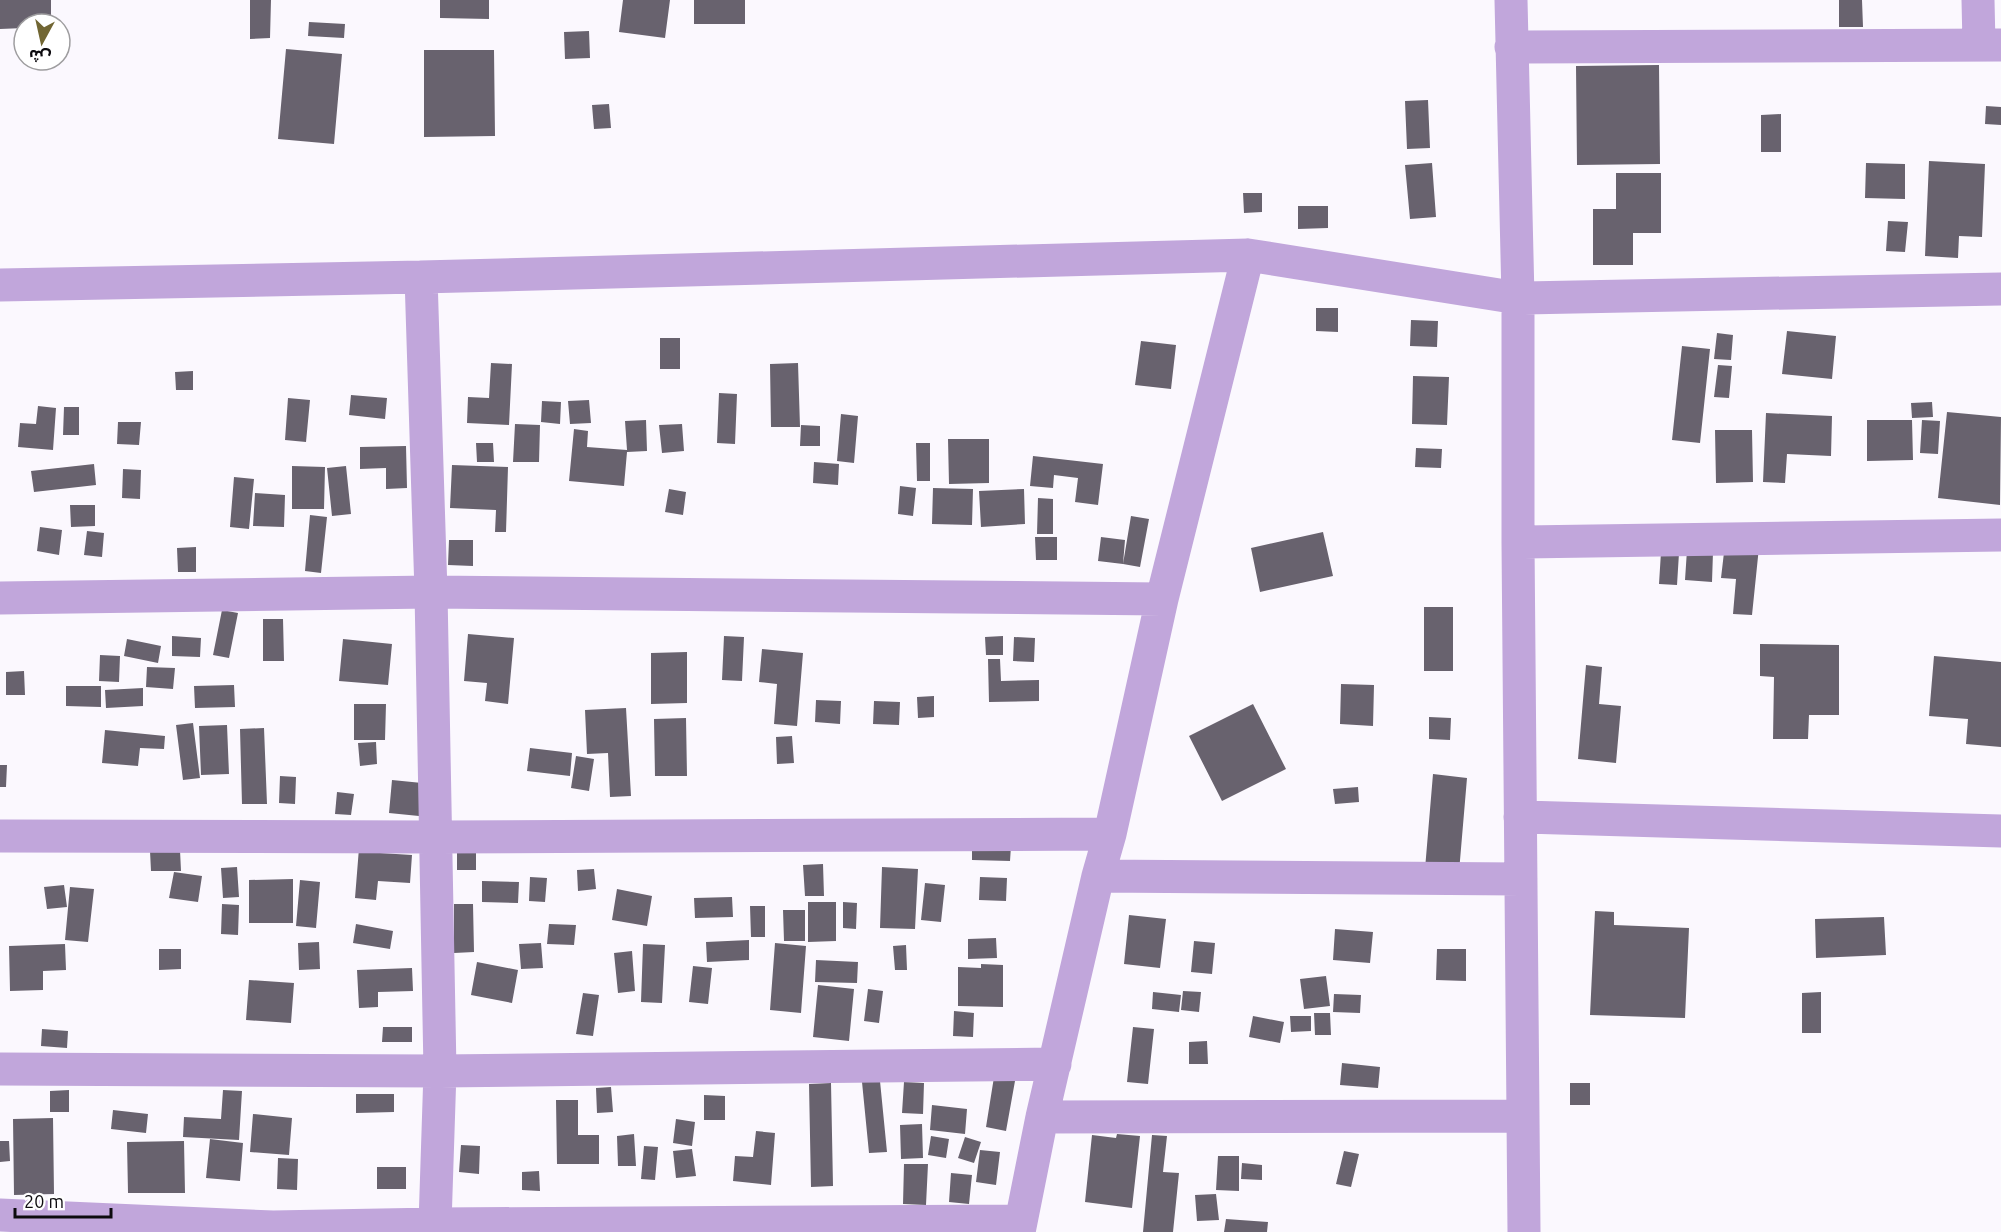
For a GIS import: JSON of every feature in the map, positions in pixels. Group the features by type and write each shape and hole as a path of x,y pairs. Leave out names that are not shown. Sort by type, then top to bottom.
{"street":[{"path":"1511,0 1518,298 1524,1232"},
{"path":"1511,46 1990,45 1978,0"},
{"path":"0,1215 272,1229 435,1224 1020,1226 1042,1117 1098,876 1110,834 1162,599 1248,255"},
{"path":"0,285 421,277 1248,255 1518,298 2001,289"},
{"path":"421,277 431,592 440,1071 435,1224"},
{"path":"1518,542 2001,535"},
{"path":"0,598 431,592 1162,599"},
{"path":"1520,817 2001,831"},
{"path":"0,836 1110,834"},
{"path":"1098,876 1521,879"},
{"path":"0,1069 440,1071 1056,1064"},
{"path":"1042,1117 1523,1116"}],"building":[{"path":"0,0 51,0 51,12 12,12 12,28 0,29"},
{"path":"250,0 271,0 270,38 250,39"},
{"path":"440,0 489,0 489,19 440,18"},
{"path":"623,0 670,0 665,38 619,32"},
{"path":"694,0 745,0 745,24 694,24"},
{"path":"1839,0 1862,0 1863,27 1839,27"},
{"path":"309,22 345,24 344,38 308,36"},
{"path":"589,31 590,58 565,59 564,32"},
{"path":"286,49 342,54 334,144 278,139"},
{"path":"424,50 494,50 495,136 424,137"},
{"path":"1659,65 1660,164 1577,165 1576,66"},
{"path":"1428,100 1430,148 1407,149 1405,101"},
{"path":"609,104 611,128 594,129 592,105"},
{"path":"1986,106 2001,107 2001,125 1985,124"},
{"path":"1781,114 1781,152 1761,152 1761,115"},
{"path":"1929,161 1985,164 1982,237 1959,236 1958,258 1925,256"},
{"path":"1432,163 1436,217 1410,219 1405,165"},
{"path":"1866,163 1905,164 1905,199 1865,198"},
{"path":"1616,173 1661,173 1661,233 1633,233 1633,265 1593,265 1593,209 1616,209"},
{"path":"1243,193 1262,193 1262,212 1244,213"},
{"path":"1298,206 1328,206 1328,228 1298,229"},
{"path":"1888,221 1908,222 1905,252 1886,251"},
{"path":"1316,308 1338,308 1338,332 1316,331"},
{"path":"1411,320 1438,321 1437,347 1410,346"},
{"path":"1787,331 1836,336 1832,379 1782,374"},
{"path":"1717,333 1733,335 1731,360 1714,359"},
{"path":"660,338 680,338 680,369 660,369"},
{"path":"1141,341 1176,345 1171,389 1135,385"},
{"path":"1682,346 1710,349 1700,443 1672,440"},
{"path":"491,363 512,364 509,425 467,423 468,397 489,398"},
{"path":"798,363 800,427 771,427 770,364"},
{"path":"1718,365 1732,366 1729,398 1714,397"},
{"path":"193,371 193,390 176,390 175,372"},
{"path":"1413,376 1449,377 1447,425 1412,424"},
{"path":"719,393 737,394 735,444 717,443"},
{"path":"351,395 387,398 385,419 349,415"},
{"path":"288,398 310,400 306,442 285,440"},
{"path":"589,400 591,423 570,424 568,401"},
{"path":"542,401 561,402 560,424 541,422"},
{"path":"1932,402 1933,417 1912,418 1911,403"},
{"path":"38,406 56,408 53,450 18,447 20,423 36,424"},
{"path":"64,407 79,407 79,435 63,435"},
{"path":"1947,412 2001,417 2000,505 1938,498"},
{"path":"1766,413 1832,416 1831,456 1787,454 1785,483 1763,482"},
{"path":"841,414 858,416 854,463 837,461"},
{"path":"646,420 647,451 627,452 624,486 569,481 574,429 588,431 587,447 627,450 625,421"},
{"path":"1867,420 1912,420 1913,460 1867,461"},
{"path":"1922,420 1940,421 1938,454 1920,453"},
{"path":"118,422 141,422 139,445 117,444"},
{"path":"515,424 540,425 539,462 513,462"},
{"path":"682,424 684,451 662,453 659,425"},
{"path":"801,425 820,426 820,446 800,446"},
{"path":"1715,430 1752,430 1753,482 1716,483"},
{"path":"948,439 989,439 989,483 949,484"},
{"path":"476,443 493,443 494,462 477,462"},
{"path":"916,443 930,443 930,481 917,481"},
{"path":"406,446 407,488 386,489 386,468 360,469 360,447"},
{"path":"1416,448 1442,449 1441,468 1415,467"},
{"path":"1033,456 1103,464 1098,505 1075,502 1078,478 1054,475 1053,488 1030,486"},
{"path":"814,462 839,464 838,485 813,483"},
{"path":"94,464 96,485 34,492 31,471"},
{"path":"452,465 508,467 506,532 495,532 496,510 450,508"},
{"path":"292,466 325,467 324,509 292,509"},
{"path":"346,466 351,514 332,516 327,468"},
{"path":"123,469 141,470 140,499 122,498"},
{"path":"234,477 254,479 249,529 230,527"},
{"path":"900,486 916,488 913,516 898,514"},
{"path":"933,488 973,489 972,525 932,524"},
{"path":"669,489 686,492 683,515 665,512"},
{"path":"1024,489 1025,524 981,527 979,491"},
{"path":"255,493 285,495 284,527 253,526"},
{"path":"1038,498 1053,499 1053,534 1037,534"},
{"path":"70,505 95,505 95,526 71,527"},
{"path":"310,515 327,517 321,573 305,571"},
{"path":"1131,516 1149,519 1140,567 1123,564"},
{"path":"40,527 62,530 59,555 37,551"},
{"path":"87,531 104,533 102,557 84,555"},
{"path":"1323,532 1333,576 1260,592 1251,548"},
{"path":"1035,537 1057,537 1057,560 1036,560"},
{"path":"1101,537 1125,540 1123,564 1098,561"},
{"path":"449,540 473,540 473,566 448,565"},
{"path":"1725,544 1759,547 1752,615 1733,614 1736,579 1721,578"},
{"path":"196,547 196,572 178,572 177,548"},
{"path":"1687,550 1713,552 1712,582 1685,580"},
{"path":"1661,552 1679,553 1677,585 1659,584"},
{"path":"1424,607 1453,607 1453,671 1424,671"},
{"path":"222,610 238,613 229,658 213,655"},
{"path":"263,619 283,619 284,661 263,661"},
{"path":"468,634 514,638 508,704 485,701 487,683 464,681"},
{"path":"172,636 201,638 200,657 172,656"},
{"path":"724,636 744,637 742,681 722,680"},
{"path":"1003,636 1003,655 986,655 985,637"},
{"path":"1014,637 1035,638 1034,662 1013,661"},
{"path":"127,639 161,646 158,663 124,656"},
{"path":"343,639 392,644 388,685 339,681"},
{"path":"1760,644 1839,645 1839,715 1809,715 1808,739 1773,739 1774,677 1760,676"},
{"path":"762,649 803,653 797,726 774,724 777,684 759,682"},
{"path":"687,652 687,703 651,704 651,653"},
{"path":"100,655 120,656 119,682 99,681"},
{"path":"1934,656 2001,662 2001,747 1966,744 1968,719 1929,716"},
{"path":"988,659 1000,659 1001,681 1039,680 1039,701 989,702"},
{"path":"1586,665 1602,667 1599,704 1621,706 1616,763 1578,759"},
{"path":"147,667 175,668 173,689 146,687"},
{"path":"24,671 25,695 6,695 6,672"},
{"path":"1341,684 1374,685 1373,726 1340,724"},
{"path":"234,685 235,707 195,708 194,686"},
{"path":"66,686 101,686 101,707 66,706"},
{"path":"143,688 143,706 106,708 105,690"},
{"path":"934,696 934,717 918,718 917,697"},
{"path":"816,700 841,701 840,724 815,722"},
{"path":"874,701 900,702 899,725 873,724"},
{"path":"354,704 386,704 385,740 354,740"},
{"path":"1253,704 1286,769 1222,801 1189,736"},
{"path":"626,708 631,796 610,797 608,753 587,754 585,710"},
{"path":"1429,717 1451,718 1450,740 1429,739"},
{"path":"686,718 687,776 655,776 654,719"},
{"path":"193,723 200,778 183,780 176,725"},
{"path":"227,725 229,774 201,775 199,726"},
{"path":"264,728 267,804 242,804 240,729"},
{"path":"105,730 165,736 164,749 140,748 138,766 102,763"},
{"path":"792,736 794,763 777,764 776,737"},
{"path":"376,742 377,764 360,766 358,743"},
{"path":"530,748 572,753 570,776 527,771"},
{"path":"576,756 594,759 589,791 571,788"},
{"path":"0,765 7,765 6,787 0,787"},
{"path":"1433,774 1467,778 1459,872 1425,869"},
{"path":"280,776 296,777 295,804 279,803"},
{"path":"392,780 422,783 419,816 389,813"},
{"path":"1358,787 1359,802 1335,804 1333,789"},
{"path":"337,792 354,794 351,815 335,814"},
{"path":"972,845 1011,846 1010,861 972,860"},
{"path":"457,847 476,847 476,870 457,870"},
{"path":"359,848 380,853 412,855 410,883 378,881 376,900 355,898"},
{"path":"180,850 181,871 151,871 150,851"},
{"path":"823,864 824,896 805,896 803,865"},
{"path":"237,867 239,897 223,898 221,868"},
{"path":"882,867 918,869 915,929 880,928"},
{"path":"594,869 596,889 578,891 577,870"},
{"path":"174,872 202,876 198,902 169,898"},
{"path":"530,877 547,878 545,902 529,901"},
{"path":"980,877 1007,878 1006,901 979,900"},
{"path":"293,879 293,923 249,923 249,880"},
{"path":"300,880 320,882 316,928 296,926"},
{"path":"482,881 519,882 518,903 482,902"},
{"path":"925,883 945,885 941,922 921,920"},
{"path":"64,885 67,907 47,909 44,887"},
{"path":"70,887 94,889 88,942 65,940"},
{"path":"617,889 652,896 647,926 612,920"},
{"path":"732,897 733,917 695,918 694,898"},
{"path":"808,902 836,902 836,941 808,942"},
{"path":"843,902 857,903 856,929 843,928"},
{"path":"222,904 239,905 238,935 221,934"},
{"path":"454,904 473,904 474,952 454,953"},
{"path":"750,906 765,906 765,937 751,937"},
{"path":"783,910 805,910 805,941 784,941"},
{"path":"1595,911 1614,912 1614,925 1689,928 1685,1018 1590,1015"},
{"path":"1129,915 1166,919 1160,968 1124,964"},
{"path":"1884,917 1886,955 1816,958 1815,919"},
{"path":"356,924 393,931 390,949 353,943"},
{"path":"549,924 576,925 574,945 547,944"},
{"path":"1335,929 1373,932 1370,963 1333,960"},
{"path":"996,938 997,958 968,959 968,939"},
{"path":"749,940 749,960 707,962 706,942"},
{"path":"1194,941 1215,943 1212,974 1191,972"},
{"path":"319,942 320,969 299,970 298,943"},
{"path":"541,943 543,968 521,969 519,944"},
{"path":"775,943 806,946 801,1013 770,1010"},
{"path":"65,944 66,970 43,971 43,990 10,991 9,946"},
{"path":"643,944 665,945 662,1003 641,1002"},
{"path":"906,945 907,970 895,970 893,946"},
{"path":"159,949 181,949 181,969 159,970"},
{"path":"1437,949 1466,949 1466,981 1436,980"},
{"path":"632,951 635,991 618,993 614,953"},
{"path":"816,960 858,962 857,983 815,982"},
{"path":"477,962 518,970 512,1003 471,995"},
{"path":"981,964 1003,965 1003,1007 958,1006 958,967 981,968"},
{"path":"693,966 712,968 708,1004 689,1002"},
{"path":"412,968 413,991 378,992 378,1007 359,1008 357,970"},
{"path":"1326,976 1330,1006 1304,1009 1300,979"},
{"path":"249,980 294,983 291,1023 246,1020"},
{"path":"818,985 854,989 849,1041 813,1037"},
{"path":"868,989 883,991 879,1023 864,1021"},
{"path":"1183,991 1201,992 1199,1012 1181,1010"},
{"path":"1153,992 1181,995 1179,1012 1152,1009"},
{"path":"1821,992 1821,1033 1802,1033 1802,993"},
{"path":"583,993 599,995 593,1036 576,1034"},
{"path":"1334,994 1361,995 1360,1013 1333,1012"},
{"path":"954,1011 974,1013 973,1037 953,1036"},
{"path":"1314,1013 1330,1013 1331,1035 1315,1035"},
{"path":"1253,1016 1284,1022 1280,1043 1249,1037"},
{"path":"1290,1016 1311,1016 1311,1031 1291,1032"},
{"path":"383,1027 412,1027 412,1042 382,1042"},
{"path":"1133,1027 1154,1029 1148,1084 1127,1082"},
{"path":"42,1029 68,1031 67,1048 41,1046"},
{"path":"1207,1041 1208,1064 1189,1064 1189,1042"},
{"path":"1342,1063 1380,1067 1378,1088 1340,1085"},
{"path":"994,1077 1015,1081 1006,1131 986,1127"},
{"path":"880,1081 887,1152 869,1153 862,1082"},
{"path":"904,1082 924,1083 923,1114 902,1113"},
{"path":"831,1083 833,1186 811,1187 809,1084"},
{"path":"1570,1083 1590,1083 1590,1105 1570,1105"},
{"path":"611,1087 613,1112 597,1113 596,1088"},
{"path":"69,1090 69,1112 50,1112 50,1091"},
{"path":"223,1090 242,1091 239,1140 183,1137 184,1117 221,1119"},
{"path":"356,1094 394,1094 394,1112 356,1113"},
{"path":"704,1095 725,1096 725,1120 704,1120"},
{"path":"556,1100 578,1100 578,1135 599,1135 599,1164 557,1164"},
{"path":"932,1105 967,1109 965,1134 930,1130"},
{"path":"113,1110 148,1114 146,1133 111,1129"},
{"path":"253,1114 292,1118 289,1155 250,1152"},
{"path":"53,1118 54,1194 14,1195 13,1119"},
{"path":"676,1119 695,1122 692,1146 673,1143"},
{"path":"922,1124 923,1158 901,1159 900,1125"},
{"path":"756,1131 775,1133 771,1185 733,1181 735,1156 753,1157"},
{"path":"634,1134 636,1166 618,1166 617,1136"},
{"path":"1117,1134 1140,1136 1132,1208 1085,1202 1092,1135 1116,1138"},
{"path":"1152,1135 1167,1136 1163,1172 1179,1173 1173,1232 1143,1232"},
{"path":"931,1136 949,1139 946,1158 928,1155"},
{"path":"965,1137 981,1142 974,1163 958,1158"},
{"path":"210,1139 243,1143 240,1181 206,1178"},
{"path":"0,1141 9,1141 10,1161 0,1162"},
{"path":"184,1141 185,1193 128,1193 127,1142"},
{"path":"461,1145 480,1146 479,1174 459,1172"},
{"path":"644,1146 658,1147 655,1180 641,1179"},
{"path":"692,1149 696,1176 676,1178 673,1151"},
{"path":"980,1150 1000,1152 996,1185 976,1182"},
{"path":"1344,1151 1359,1154 1351,1187 1336,1184"},
{"path":"1218,1156 1239,1156 1239,1191 1216,1190"},
{"path":"278,1158 298,1159 297,1190 277,1189"},
{"path":"1242,1163 1262,1165 1262,1180 1241,1179"},
{"path":"904,1164 928,1164 926,1205 903,1204"},
{"path":"377,1167 406,1167 406,1189 377,1189"},
{"path":"539,1171 540,1191 522,1190 522,1172"},
{"path":"951,1173 972,1175 969,1204 949,1202"},
{"path":"1216,1194 1219,1220 1197,1221 1195,1195"},
{"path":"1226,1219 1268,1222 1267,1232 1224,1232"}]}
